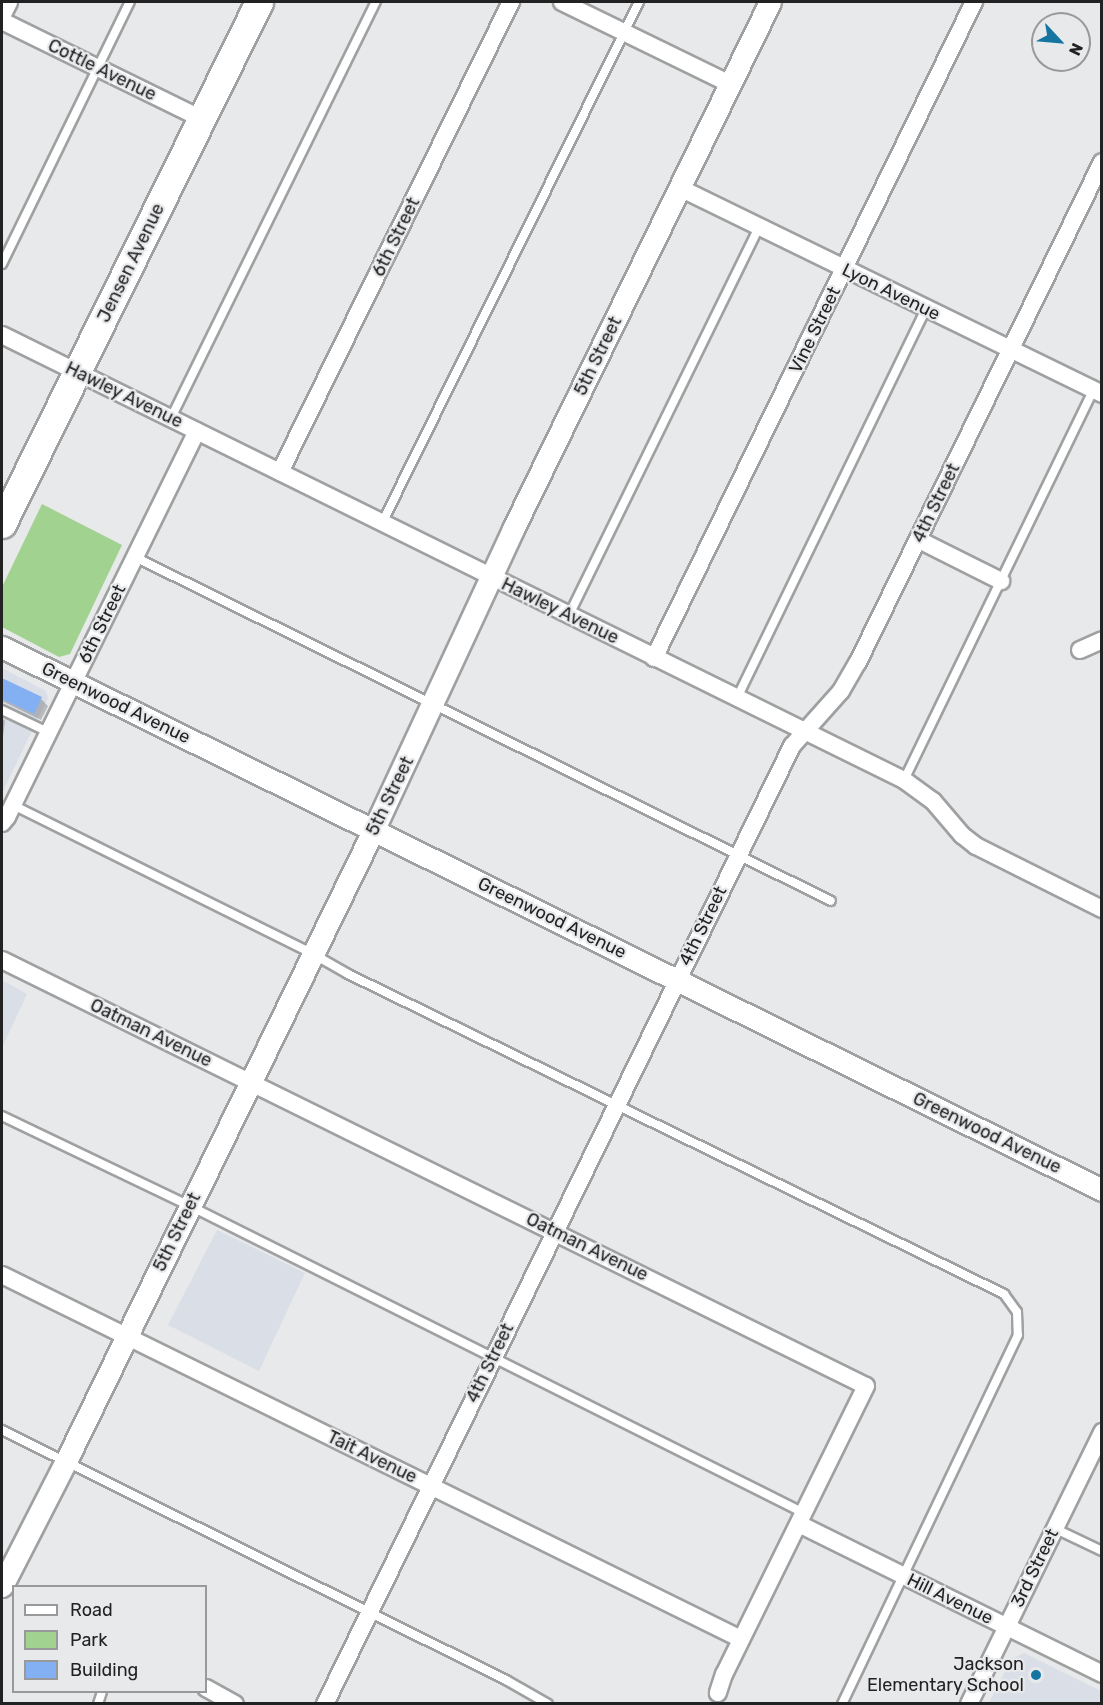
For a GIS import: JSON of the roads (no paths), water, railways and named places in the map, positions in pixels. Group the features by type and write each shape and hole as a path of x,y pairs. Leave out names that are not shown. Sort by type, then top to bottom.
{"main road":[{"name":"Jensen Avenue","path":"2,524 259,2"}],"street":[{"path":"2,16 9,2"},
{"name":"6th Street","path":"280,472 511,2"},
{"path":"562,2 730,84"},
{"name":"5th Street","path":"2,1586 66,1461 373,831 491,578 770,2"},
{"name":"Vine Street","path":"654,658 974,2"},
{"name":"Cottle Avenue","path":"2,21 202,119"},
{"name":"4th Street","path":"325,1704 676,979 792,746 841,691 919,540 1101,162"},
{"name":"Lyon Avenue","path":"681,188 1097,392"},
{"name":"Hawley Avenue","path":"2,335 904,780 933,801 962,835 976,846 1101,909"},
{"name":"6th Street","path":"2,839 7,815 197,431"},
{"path":"919,540 1001,580"},
{"path":"1080,650 1101,640"},
{"name":"Greenwood Avenue","path":"2,647 1101,1190"},
{"name":"Oatman Avenue","path":"2,960 866,1386 741,1639 718,1693"},
{"name":"Tait Avenue","path":"2,1275 741,1639"},
{"name":"3rd Street","path":"969,1704 1101,1433"},
{"name":"Hill Avenue","path":"801,1518 903,1575 1101,1674"},
{"path":"206,1694 236,1704"}],"lane":[{"path":"2,264 130,2"},
{"path":"171,418 376,2"},
{"path":"382,524 639,2"},
{"path":"569,615 759,227"},
{"path":"737,698 926,309"},
{"path":"904,780 1001,580 1097,392"},
{"path":"135,557 831,901"},
{"path":"2,710 48,732"},
{"path":"7,815 312,954 348,974 1004,1294 1012,1303 1018,1318 1018,1335 842,1704"},
{"path":"2,1116 190,1206 492,1357 801,1518"},
{"path":"2,1430 506,1680 548,1704"},
{"path":"1054,1528 1101,1551"}],"place":[{"name":"Jackson Elementary School","path":"1036,1675"}]}
